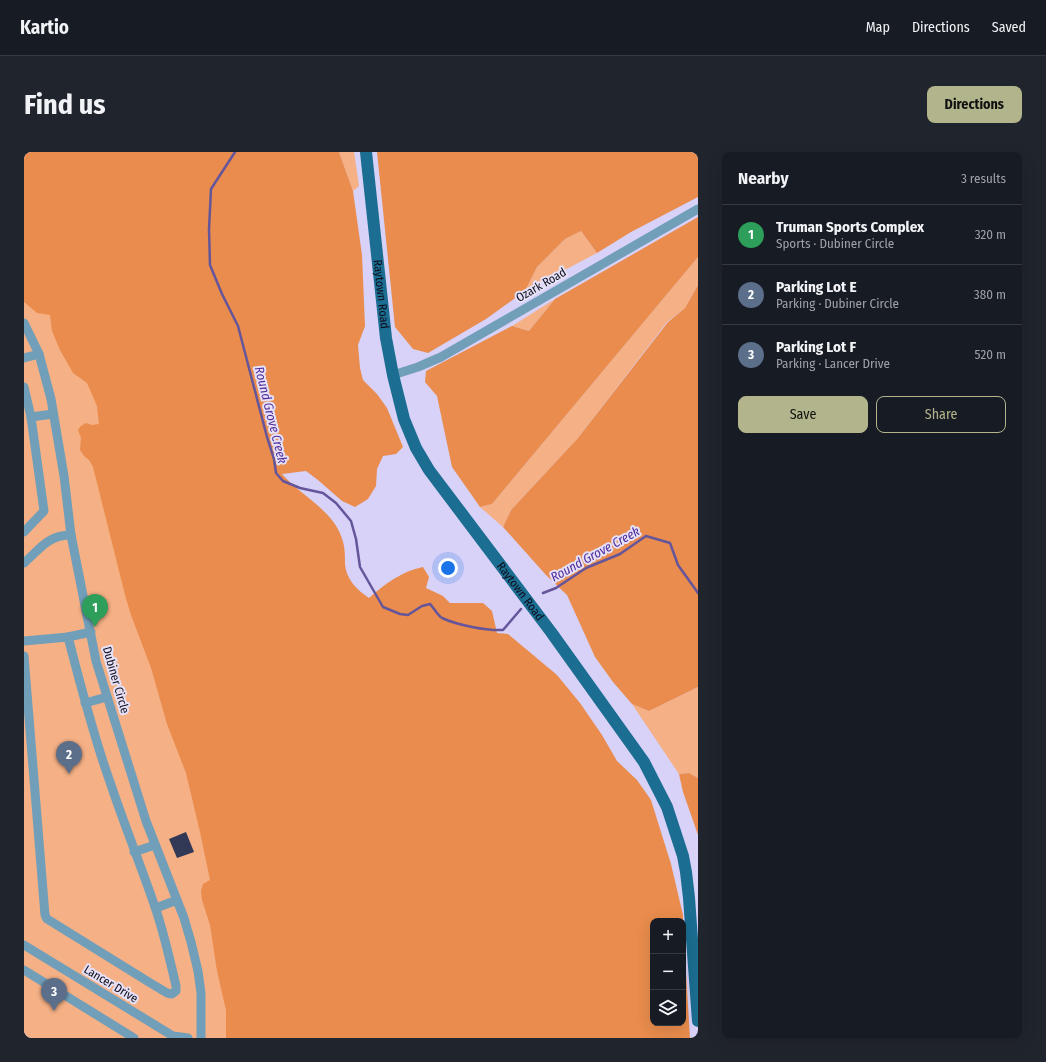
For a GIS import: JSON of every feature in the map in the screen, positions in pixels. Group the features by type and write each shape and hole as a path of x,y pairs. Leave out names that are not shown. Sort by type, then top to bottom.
{"main road":[{"name":"Raytown Road","path":"366,152 386,338 404,420 416,448 426,465 551,632 644,762 667,807 694,896 698,1021"}],"street":[{"name":"Ozark Road","path":"393,375 418,368 441,357 698,209"},
{"name":"Dubiner Circle","path":"24,323 39,354 53,414 64,476 71,535 96,661 155,845 192,942 201,993 201,1038"},
{"path":"24,358 39,354"},
{"path":"24,388 31,417 44,511 24,532"},
{"path":"31,417 53,414"},
{"path":"24,564 50,539 61,535 71,535"},
{"path":"24,641 68,637 91,632"},
{"path":"24,656 45,915 47,919 162,990 172,994 176,991 176,986 156,908 108,779 85,703 68,637"},
{"path":"85,703 107,697"},
{"path":"134,852 155,845"},
{"path":"156,908 177,900"},
{"name":"Lancer Drive","path":"24,945 173,1036 188,1038"},
{"path":"24,970 134,1038"}],"shaded area":[{"path":"24,152 53,152 299,1038 24,1038"},
{"path":"24,152 339,152 353,191 362,255 365,326 358,345 360,368 363,380 377,394 387,408 403,447 396,454 383,456 377,469 376,486 368,499 355,507 342,501 306,471 282,474 323,510 337,527 343,543 347,575 360,591 369,598 394,579 415,569 423,567 429,577 426,588 443,596 450,603 483,603 492,611 497,633 508,634 557,675 580,703 602,735 617,761 637,780 651,800 671,864 683,915 683,918 650,918 650,1026 686,1026 686,972 690,1038 226,1038 226,1010 217,971 210,925 202,900 201,891 203,884 210,880 186,773 167,724 151,668 131,615 93,467 80,450 81,438 78,430 86,423 92,425 99,424 97,406 87,383 73,373 60,350 52,331 50,315 37,313 24,302"},
{"path":"339,152 354,152 359,186 353,191"},
{"path":"377,152 698,152 698,197 631,232 597,253 581,231 565,239 537,267 525,291 486,319 428,353 413,349 395,327"},
{"path":"698,217 698,257 492,504 480,507 452,467 437,396 425,382 426,371 512,326 529,331 555,299"},
{"path":"581,231 597,253 525,291 537,267 565,239"},
{"path":"698,257 698,285 685,308 667,322 578,438 511,510 503,527 480,507 492,504"},
{"path":"698,285 698,687 649,711 632,704 613,682 595,657 567,595 546,575 503,527 511,510 578,438 668,322 685,308"},
{"path":"555,299 529,331 512,326"},
{"path":"698,687 698,778 689,773 679,774 632,704 649,711"},
{"path":"689,773 698,778 698,835 683,792 679,774"}],"building":[{"path":"186,832 194,852 177,858 169,839"}],"waterway":[{"name":"Round Grove Creek","path":"235,152 211,189 209,229 210,265 238,326 274,459 276,473 283,481 300,488 323,493 336,503 351,521 356,539 360,567 383,607 400,614 408,615 422,606 430,604 440,617 448,621 489,630 503,630 521,609"},
{"name":"Round Grove Creek","path":"543,593 556,588 586,568 620,554 646,536 670,543 678,565 698,593"}],"place":[{"name":"Truman Sports Complex","path":"95,627"},
{"name":"Parking Lot E","path":"69,774"},
{"name":"Parking Lot F","path":"54,1011"}]}
